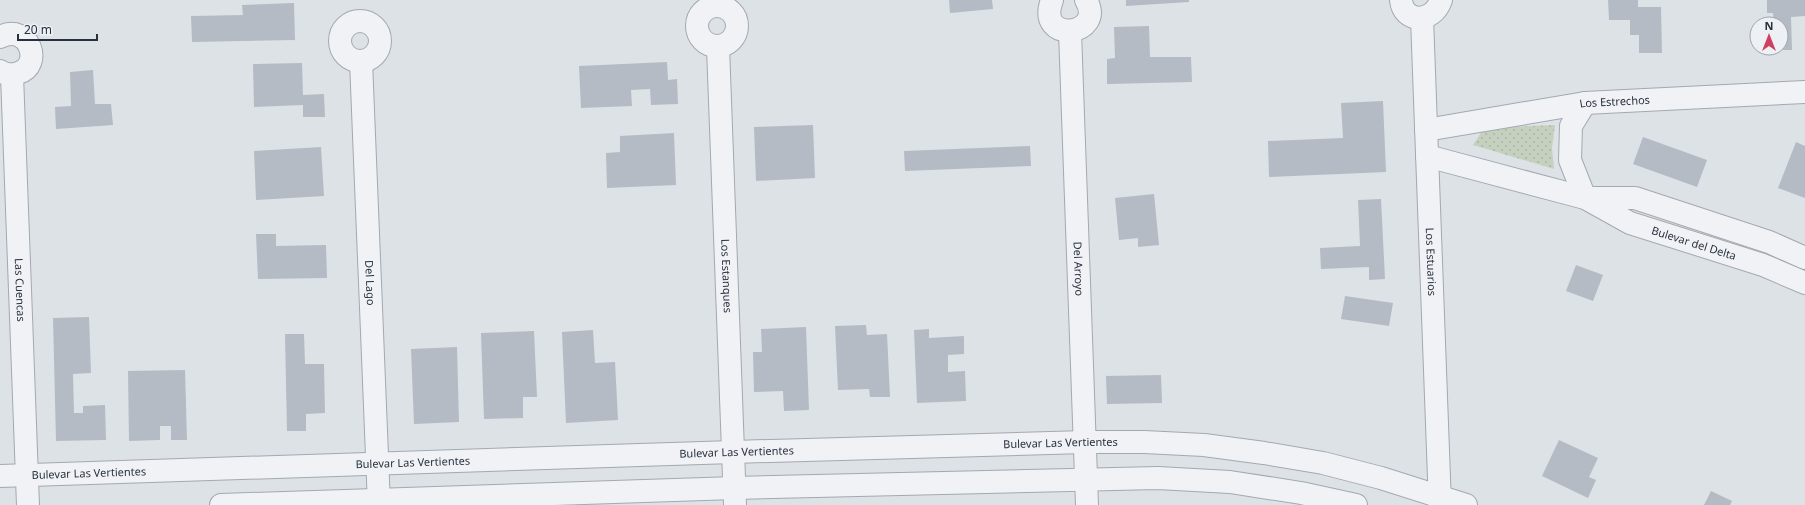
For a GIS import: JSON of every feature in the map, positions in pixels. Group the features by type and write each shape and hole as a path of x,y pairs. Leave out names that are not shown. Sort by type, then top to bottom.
{"street":[{"path":"1052,0 1049,8 1049,17 1054,25 1062,30 1070,32 1080,29 1086,23 1090,14 1089,5 1086,0"},
{"path":"1400,0 1405,11 1413,16 1422,18 1431,15 1438,9 1441,0"},
{"name":"Los Estuarios","path":"1422,18 1440,500"},
{"name":"Del Arroyo","path":"1070,32 1087,505"},
{"name":"Las Cuencas","path":"0,37 10,33 19,35 27,40 31,48 32,57 28,66 22,72 6,73 28,505"},
{"name":"Los Estanques","path":"718,47 735,497"},
{"name":"Del Lago","path":"361,61 379,502"},
{"name":"Los Estrechos","path":"1426,130 1585,103 1805,92"},
{"path":"1585,103 1571,126 1570,160 1585,198"},
{"name":"Bulevar del Delta","path":"1427,156 1585,198 1630,223 1764,265 1805,283"},
{"name":"Bulevar del Delta","path":"1585,198 1635,198 1769,242 1805,258"},
{"name":"Bulevar Las Vertientes","path":"0,476 733,452 1085,442 1144,442 1196,445 1264,453 1323,463 1381,478 1440,500 1466,505"},
{"path":"221,505 735,497 1086,478 1158,478 1230,482 1301,493 1356,505"}],"green space":[{"path":"1555,125 1552,148 1554,169 1473,145 1484,128"}],"building":[{"path":"949,0 992,0 993,9 950,13"},
{"path":"1126,0 1189,0 1189,2 1126,6"},
{"path":"1608,0 1638,0 1638,7 1661,7 1662,53 1639,53 1639,35 1630,35 1630,20 1609,20"},
{"path":"1767,0 1805,0 1805,16 1791,17 1792,50 1789,50 1789,16 1773,16 1773,13 1767,13"},
{"path":"294,3 295,40 192,42 191,16 243,15 242,5"},
{"path":"1149,26 1150,57 1191,57 1192,82 1107,84 1107,59 1115,58 1114,27"},
{"path":"667,62 668,80 677,79 678,104 651,105 650,89 631,90 632,106 581,108 579,66"},
{"path":"302,63 303,95 324,94 325,117 303,117 303,105 254,107 253,64"},
{"path":"93,70 95,104 111,104 113,125 56,129 55,107 71,106 70,72"},
{"path":"1383,101 1386,172 1269,177 1268,141 1343,138 1341,103"},
{"path":"813,125 815,178 756,181 754,127"},
{"path":"674,133 676,185 607,188 606,153 620,152 620,136"},
{"path":"1643,137 1707,160 1697,187 1633,164"},
{"path":"1796,142 1805,146 1805,198 1778,188"},
{"path":"1030,146 1031,166 905,171 904,151"},
{"path":"321,147 324,196 256,200 254,151"},
{"path":"1154,194 1159,245 1138,247 1138,238 1119,240 1115,198"},
{"path":"1381,199 1385,279 1369,280 1369,267 1321,269 1320,248 1360,246 1358,200"},
{"path":"256,234 276,234 276,246 326,245 327,278 258,279"},
{"path":"1576,265 1603,275 1593,301 1566,291"},
{"path":"1345,296 1393,303 1389,326 1341,319"},
{"path":"89,317 91,373 73,374 74,413 83,413 83,406 105,405 106,440 56,441 53,318"},
{"path":"866,325 867,335 887,334 890,397 870,397 869,389 838,390 835,326"},
{"path":"806,327 809,410 784,411 783,391 754,392 753,352 762,352 761,329"},
{"path":"929,329 929,338 964,336 964,354 948,355 948,372 965,371 966,401 917,403 914,330"},
{"path":"593,330 595,363 615,362 618,420 566,423 562,332"},
{"path":"534,331 537,397 523,397 523,418 484,419 481,333"},
{"path":"285,334 304,334 305,364 324,364 325,413 306,414 306,431 287,431"},
{"path":"457,347 459,422 414,424 411,349"},
{"path":"185,370 187,440 171,440 171,426 160,426 160,440 129,441 128,371"},
{"path":"1161,375 1162,403 1107,404 1106,376"},
{"path":"1559,440 1598,458 1589,477 1596,480 1588,498 1542,476"},
{"path":"1711,491 1732,501 1730,505 1704,505"}]}
